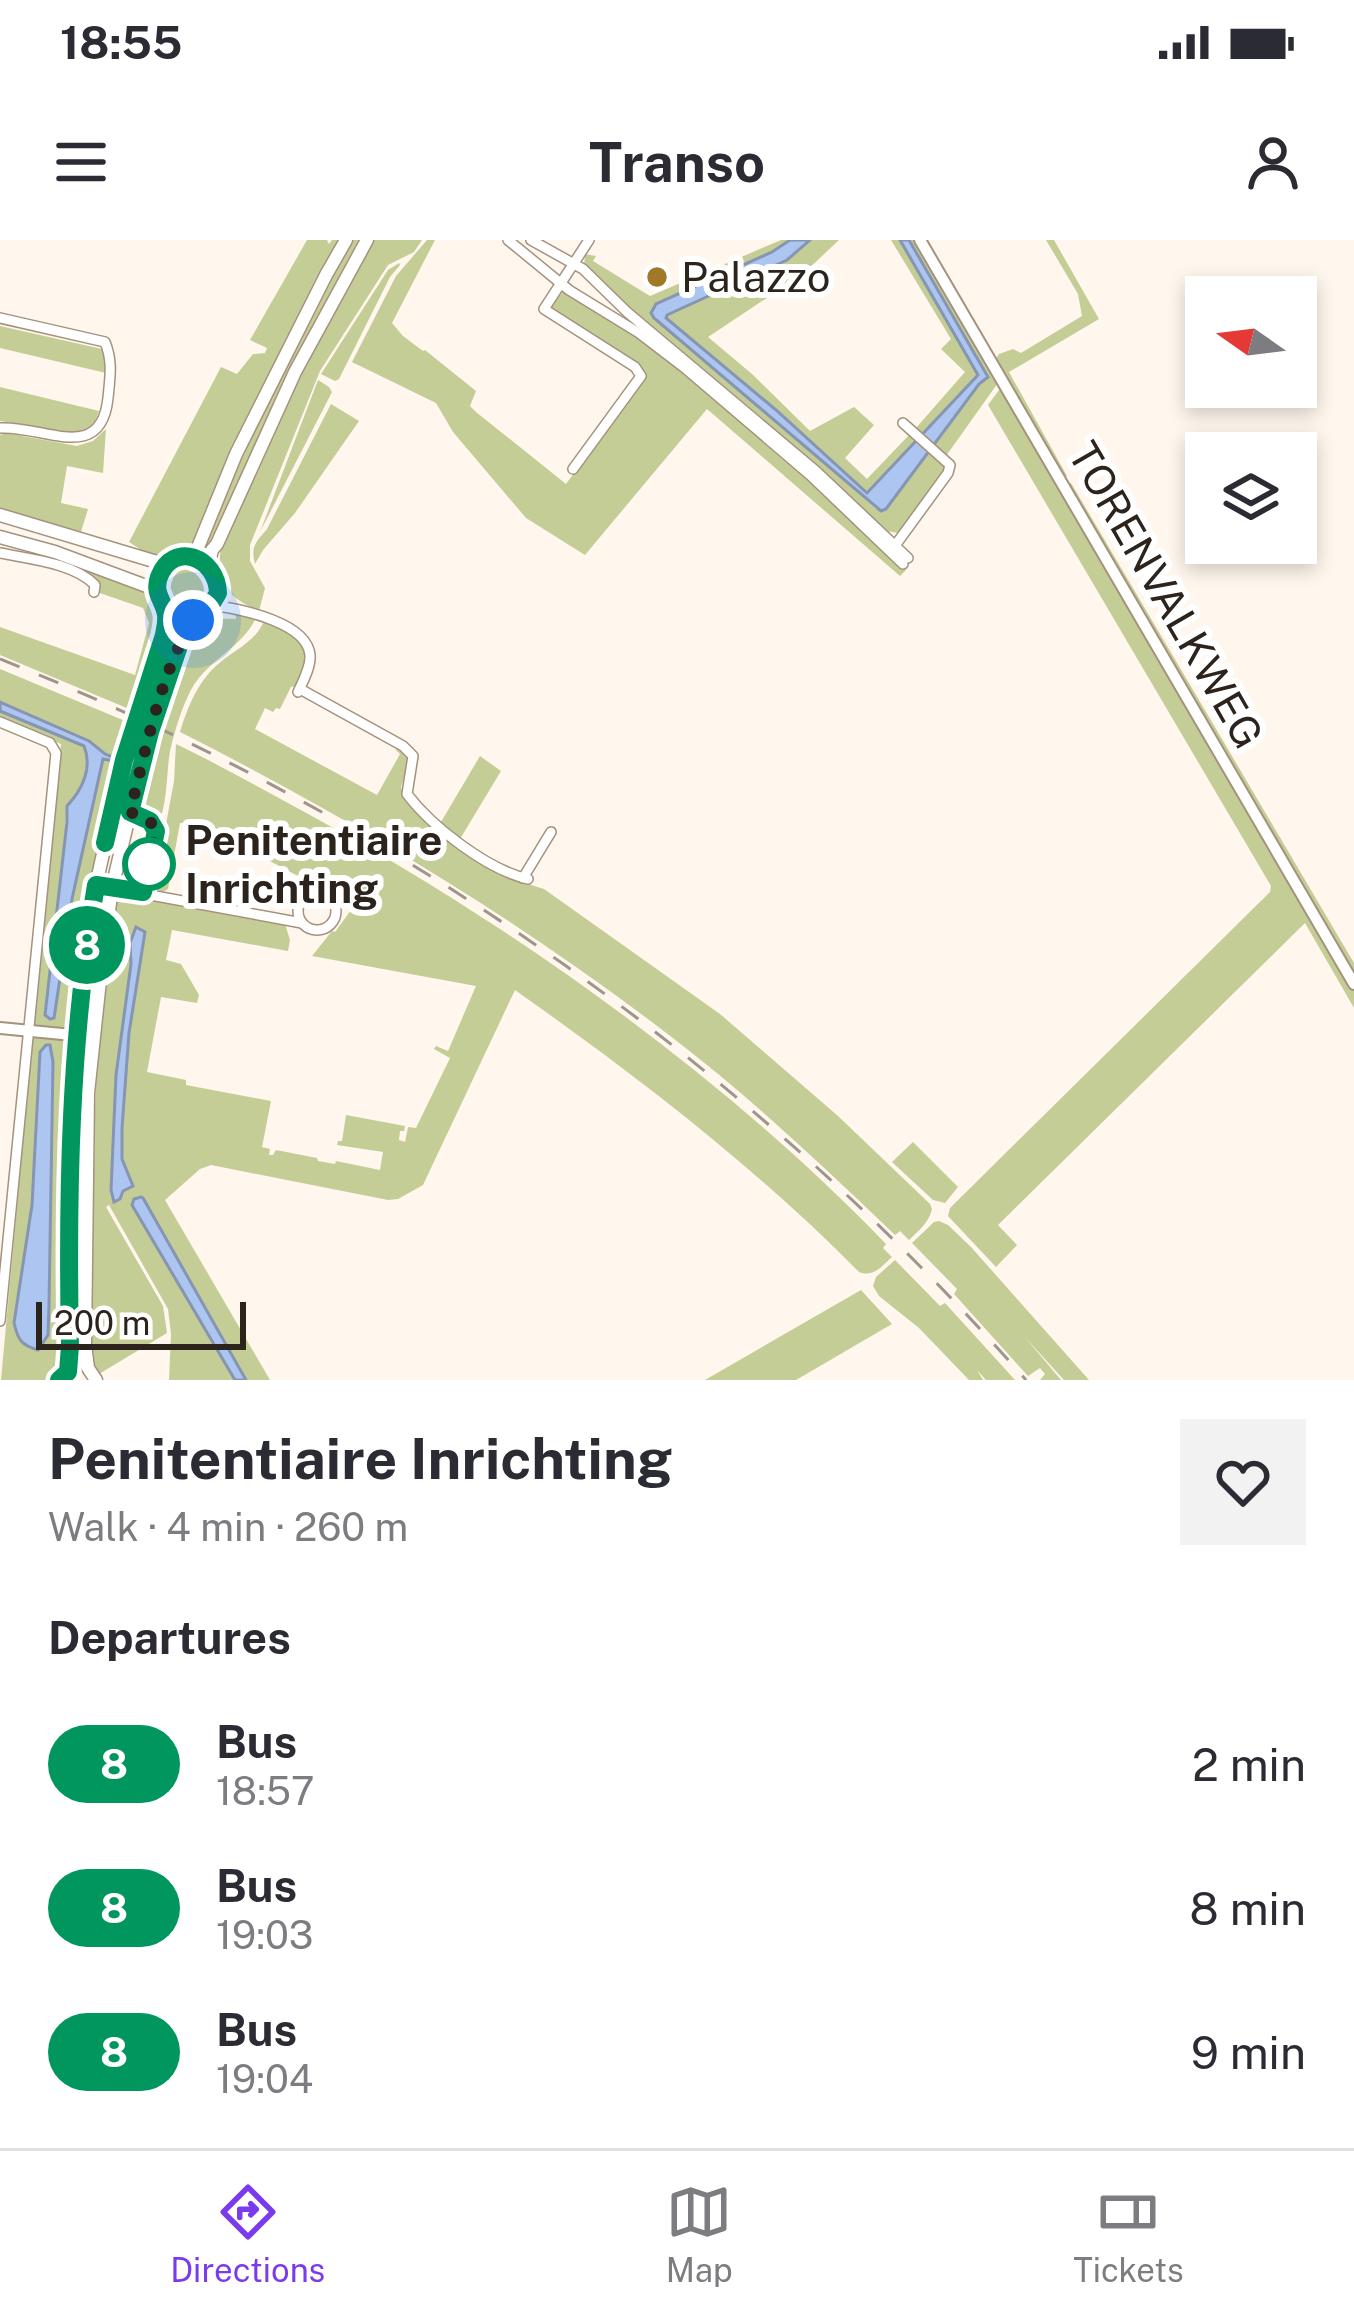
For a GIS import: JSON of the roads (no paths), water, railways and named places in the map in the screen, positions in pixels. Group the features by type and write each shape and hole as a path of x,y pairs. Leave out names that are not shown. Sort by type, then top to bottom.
{"main road":[{"path":"159,591 170,569 191,556 277,370 346,240"},
{"path":"211,565 290,383 367,240"},
{"path":"0,515 167,565"},
{"path":"0,537 159,591"},
{"path":"78,1377 70,1346 69,1150 76,1035 96,885 124,760 169,612 159,591 160,576 167,565 191,556 211,565 222,580 220,598 204,619 190,620 169,612"},
{"path":"78,1377 86,1345 88,1093 112,888 150,732 190,620"}],"street":[{"path":"508,240 586,301 686,369 892,548"},
{"path":"531,240 575,263 650,332 735,400 816,471 905,561"},
{"path":"573,469 641,376 635,367 544,309 589,240"},
{"name":"TORENVALKWEG","path":"920,240 1354,984"},
{"path":"0,318 105,342 112,369 106,414 91,435 74,438 0,428"},
{"path":"892,548 950,465 903,423"},
{"path":"53,558 60,532"},
{"path":"0,553 53,558 90,579 94,592"},
{"path":"220,598 304,639 310,661 299,691 403,746 413,756 407,794 455,840 526,879 551,832"},
{"path":"0,722 50,742 56,753 29,1031 6,1206 0,1321"},
{"path":"130,812 150,821 156,831 143,892"},
{"path":"96,885 302,923 318,930 329,926 336,910 331,898 320,892 302,898 298,911 302,923"},
{"path":"0,1028 93,1037"}],"water":[{"path":"790,240 810,240 787,260 666,318 867,493 978,375 900,240 909,240 988,377 881,511 651,313 656,304"},
{"path":"0,702 89,741 115,758 103,759 72,899 54,1018 50,1019 45,1015 67,806 84,778 86,754 84,746 0,711"},
{"path":"136,927 145,932 129,1033 122,1128 122,1159 133,1186 114,1202 116,1075 130,943"},
{"path":"50,1045 53,1062 49,1306 48,1335 38,1350 21,1341 14,1323 32,1205 40,1052"},
{"path":"141,1197 246,1380 235,1380 132,1205"}],"railway":[{"path":"0,659 146,722 287,793 424,872 556,959 682,1053 803,1155 918,1264 1026,1380"}],"place":[{"name":"Palazzo","path":"657,277"},
{"name":"Penitentiaire Inrichting","path":"149,864"}]}
